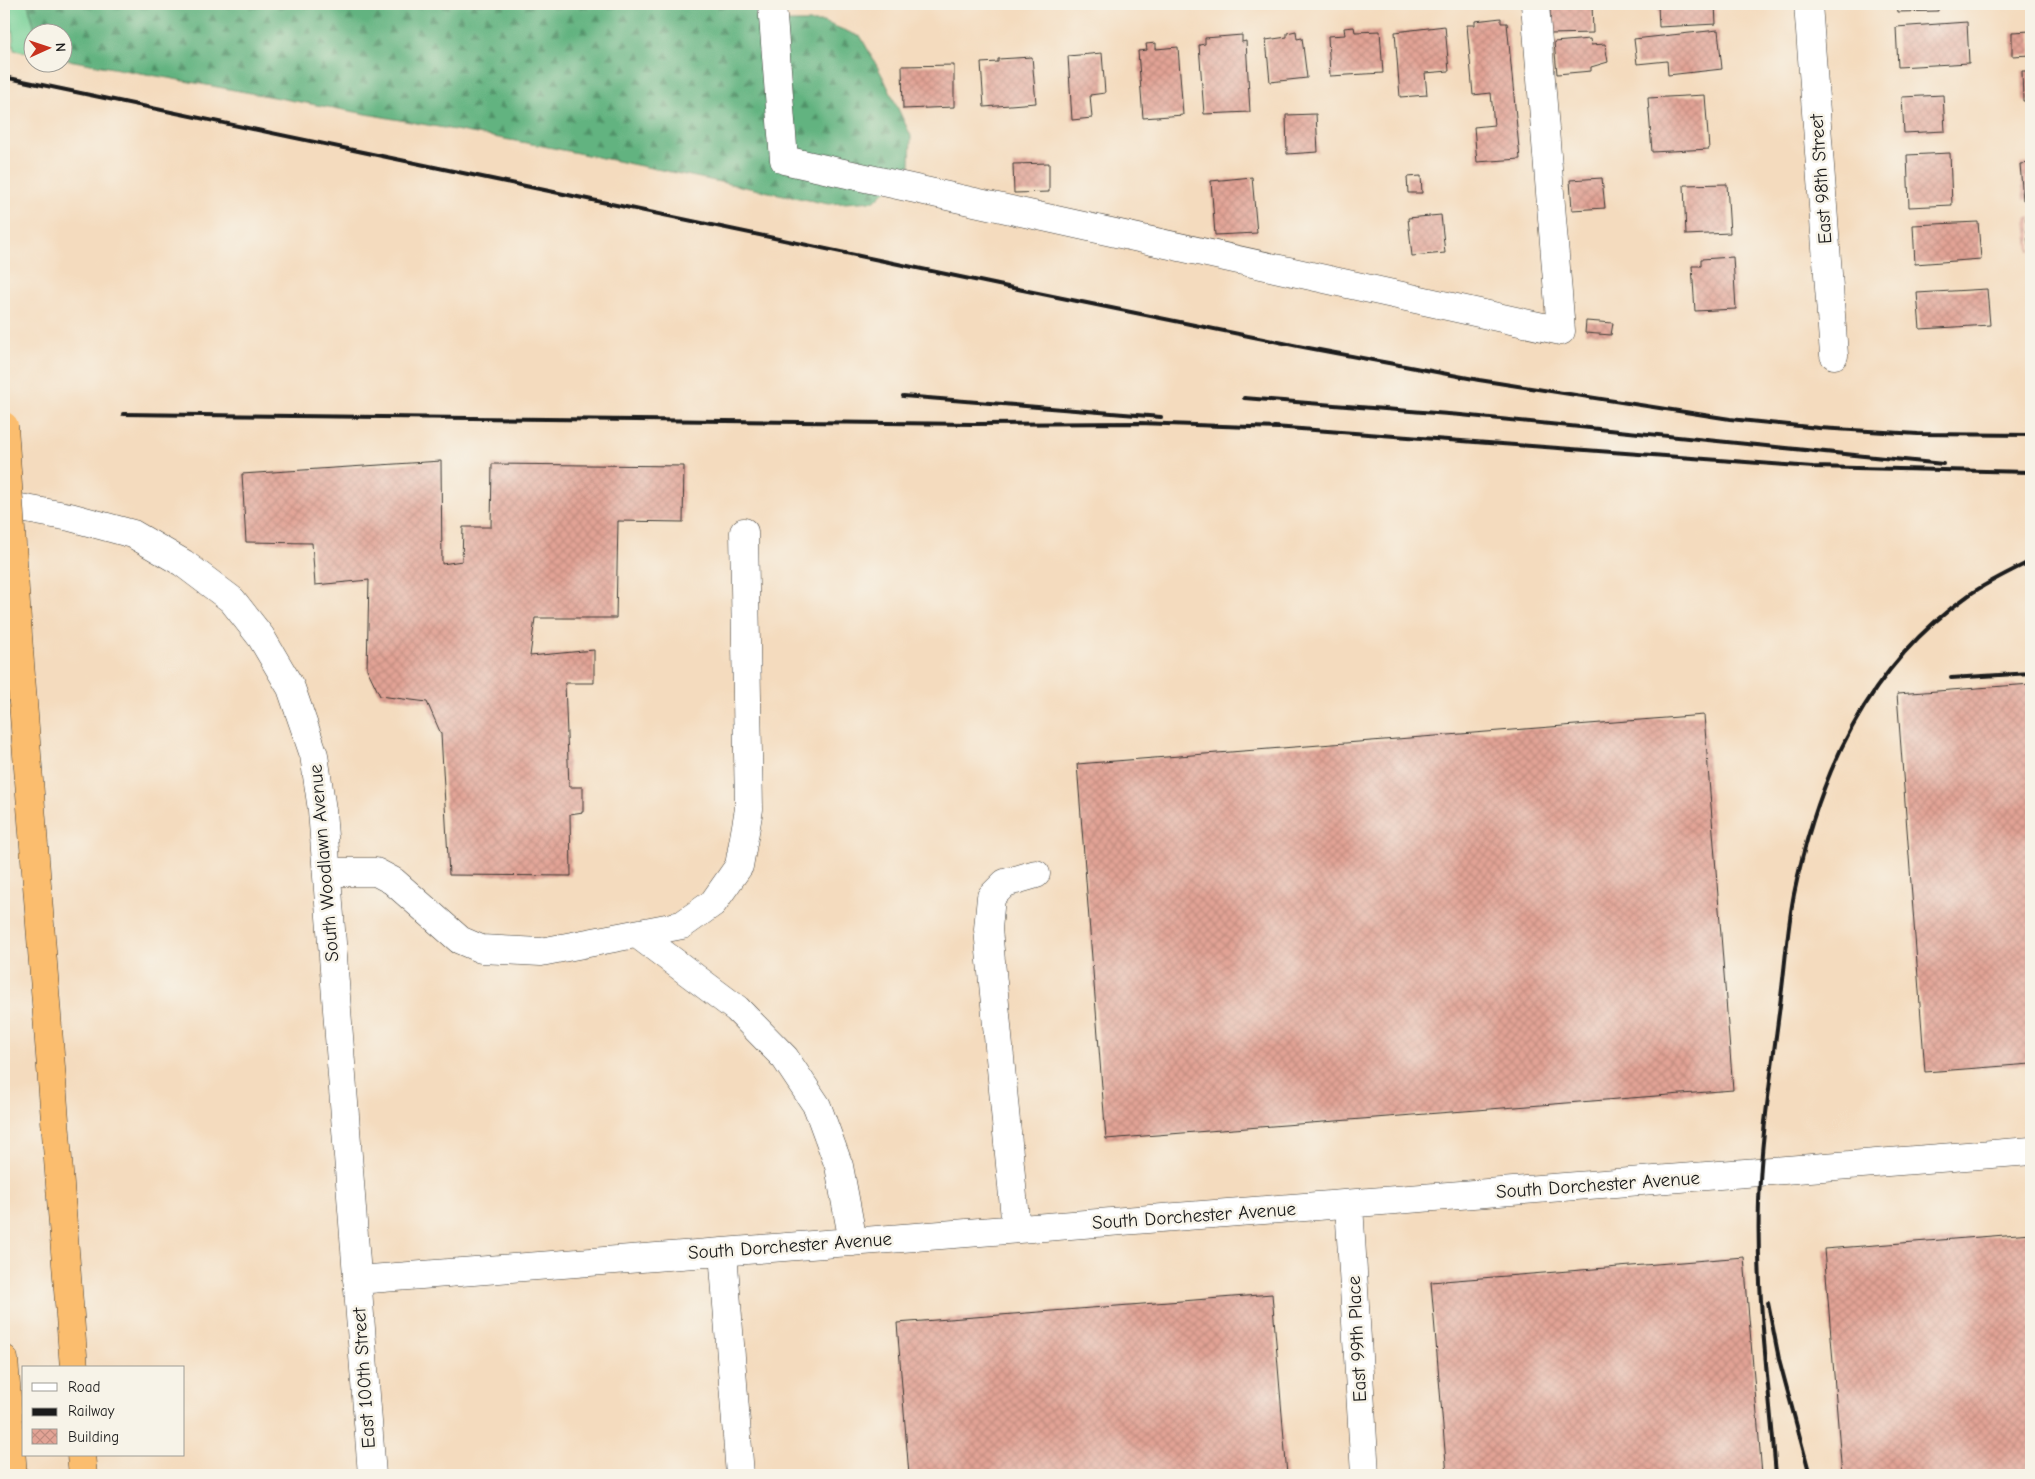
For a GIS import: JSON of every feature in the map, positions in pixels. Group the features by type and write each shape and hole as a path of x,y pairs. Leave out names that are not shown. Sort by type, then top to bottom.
{"highway":[{"path":"4,426 19,650 74,1366"},
{"path":"4,1359 11,1468"}],"street":[{"path":"772,4 784,160 1561,331 1535,4"},
{"name":"East 98th Street","path":"1808,4 1834,355"},
{"name":"South Woodlawn Avenue","path":"4,505 70,517 133,534 183,563 232,600 261,637 294,696 314,755 322,810 357,1280"},
{"path":"327,872 376,872 394,881 460,940 481,949 541,952 637,934 682,925 714,903 738,866 749,809 744,532"},
{"path":"1016,1229 988,929 991,898 1005,883 1036,874"},
{"path":"637,934 737,1009 785,1058 817,1106 839,1166 853,1242"},
{"name":"South Dorchester Avenue","path":"357,1280 2031,1152"},
{"name":"East 99th Place","path":"1349,1204 1365,1475"},
{"path":"723,1252 740,1475"},
{"name":"East 100th Street","path":"357,1280 372,1475"}],"green space":[{"path":"10,4 28,4 33,22 22,22 22,51 14,50"},
{"path":"28,4 758,4 760,22 824,22 861,37 884,79 911,136 910,166 875,201 828,204 543,146 72,61 72,22 33,22"}],"building":[{"path":"1550,4 1592,4 1593,33 1550,34"},
{"path":"1658,4 1715,4 1716,24 1659,27"},
{"path":"1896,4 1938,4 1938,11 1897,12"},
{"path":"1501,18 1501,23 1507,23 1520,159 1477,162 1474,127 1494,125 1491,93 1473,95 1467,25 1475,25 1475,21"},
{"path":"1967,22 1969,63 1898,67 1896,27"},
{"path":"1445,26 1449,71 1425,73 1427,95 1400,97 1395,32"},
{"path":"1354,27 1355,32 1380,31 1383,73 1330,76 1328,36 1345,35 1344,28"},
{"path":"1718,30 1722,69 1668,75 1667,61 1637,64 1634,39"},
{"path":"1296,31 1297,39 1302,38 1307,78 1270,82 1266,40 1287,37 1287,33"},
{"path":"2031,31 2031,55 2012,56 2012,32"},
{"path":"1242,35 1242,42 1246,41 1250,112 1204,114 1199,45 1205,44 1205,38"},
{"path":"1590,39 1591,45 1605,44 1608,62 1591,67 1591,71 1557,74 1554,42"},
{"path":"1156,43 1156,49 1178,47 1183,115 1143,118 1138,51 1147,50 1146,44"},
{"path":"1102,53 1105,93 1090,95 1092,118 1072,120 1068,56"},
{"path":"1032,57 1036,103 984,107 981,63 998,62 998,59"},
{"path":"954,65 954,107 903,109 902,66"},
{"path":"2022,71 2031,71 2031,101 2023,101"},
{"path":"1705,95 1709,149 1652,152 1648,98"},
{"path":"1943,95 1945,131 1904,133 1902,97"},
{"path":"1316,114 1318,152 1287,154 1286,115"},
{"path":"1950,153 1952,205 1909,207 1907,155"},
{"path":"1049,163 1049,192 1014,193 1013,164"},
{"path":"2031,163 2031,199 2023,200 2020,164"},
{"path":"1421,176 1422,193 1408,193 1407,177"},
{"path":"1252,177 1257,233 1215,235 1211,181"},
{"path":"1602,178 1605,208 1572,210 1570,180"},
{"path":"1727,184 1730,233 1686,235 1684,185"},
{"path":"1441,215 1445,253 1412,256 1408,218"},
{"path":"2031,217 2031,252 2029,252 2026,218"},
{"path":"1978,222 1981,259 1915,264 1913,225"},
{"path":"1733,257 1736,309 1695,311 1692,266 1701,266 1701,259"},
{"path":"1987,289 1990,325 1920,329 1917,293"},
{"path":"1586,321 1613,323 1611,335 1585,333"},
{"path":"441,461 442,564 462,561 463,527 491,527 492,464 684,466 683,522 618,521 616,618 535,618 530,656 594,650 594,683 565,683 569,787 583,787 583,812 570,814 571,876 449,875 441,734 427,702 380,696 367,669 369,580 315,585 312,543 246,542 242,474"},
{"path":"2031,684 2031,1064 1925,1072 1897,694"},
{"path":"1704,715 1733,1090 1106,1139 1077,764"},
{"path":"2031,1233 2031,1475 1842,1475 1824,1249"},
{"path":"1744,1257 1762,1475 1447,1475 1431,1282"},
{"path":"1272,1294 1287,1475 909,1475 897,1323"}],"railway":[{"path":"4,77 1008,287 1298,346 1479,380 1730,419 1819,428 1918,434 2031,435"},
{"path":"903,396 1161,417"},
{"path":"1244,398 1461,415 1943,464"},
{"path":"123,414 973,424 1139,423 1279,428"},
{"path":"1274,427 1813,467 2029,472"},
{"path":"1776,1475 1759,1270 1760,1177 1764,1128 1790,921 1804,850 1817,807 1833,766 1852,727 1875,690 1902,655 1933,623 1969,595 2031,561"},
{"path":"1951,678 2031,673"},
{"path":"1768,1303 1779,1359 1810,1475"}]}
